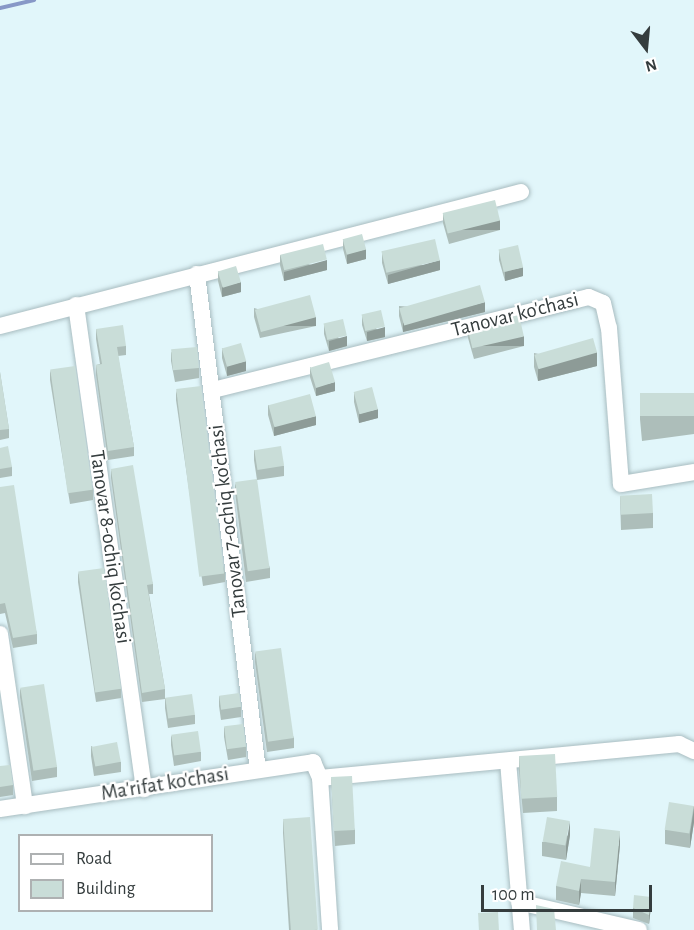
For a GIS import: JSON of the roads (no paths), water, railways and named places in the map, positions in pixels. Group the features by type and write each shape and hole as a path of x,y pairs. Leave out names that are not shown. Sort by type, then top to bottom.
{"street":[{"path":"0,326 521,192"},
{"name":"Tanovar 7-ochiq ko'chasi","path":"197,274 258,768"},
{"name":"Tanovar ko'chasi","path":"213,390 589,297 603,303 609,328 621,484 694,472"},
{"name":"Tanovar 8-ochiq ko'chasi","path":"76,305 144,789"},
{"path":"0,634 25,806"},
{"path":"330,930 320,778 679,744 694,751"},
{"path":"508,761 522,930"},
{"name":"Ma'rifat ko'chasi","path":"0,809 144,789 258,768 313,762 320,778"},
{"path":"519,902 639,930"}],"waterway":[{"path":"0,8 34,0"}]}
